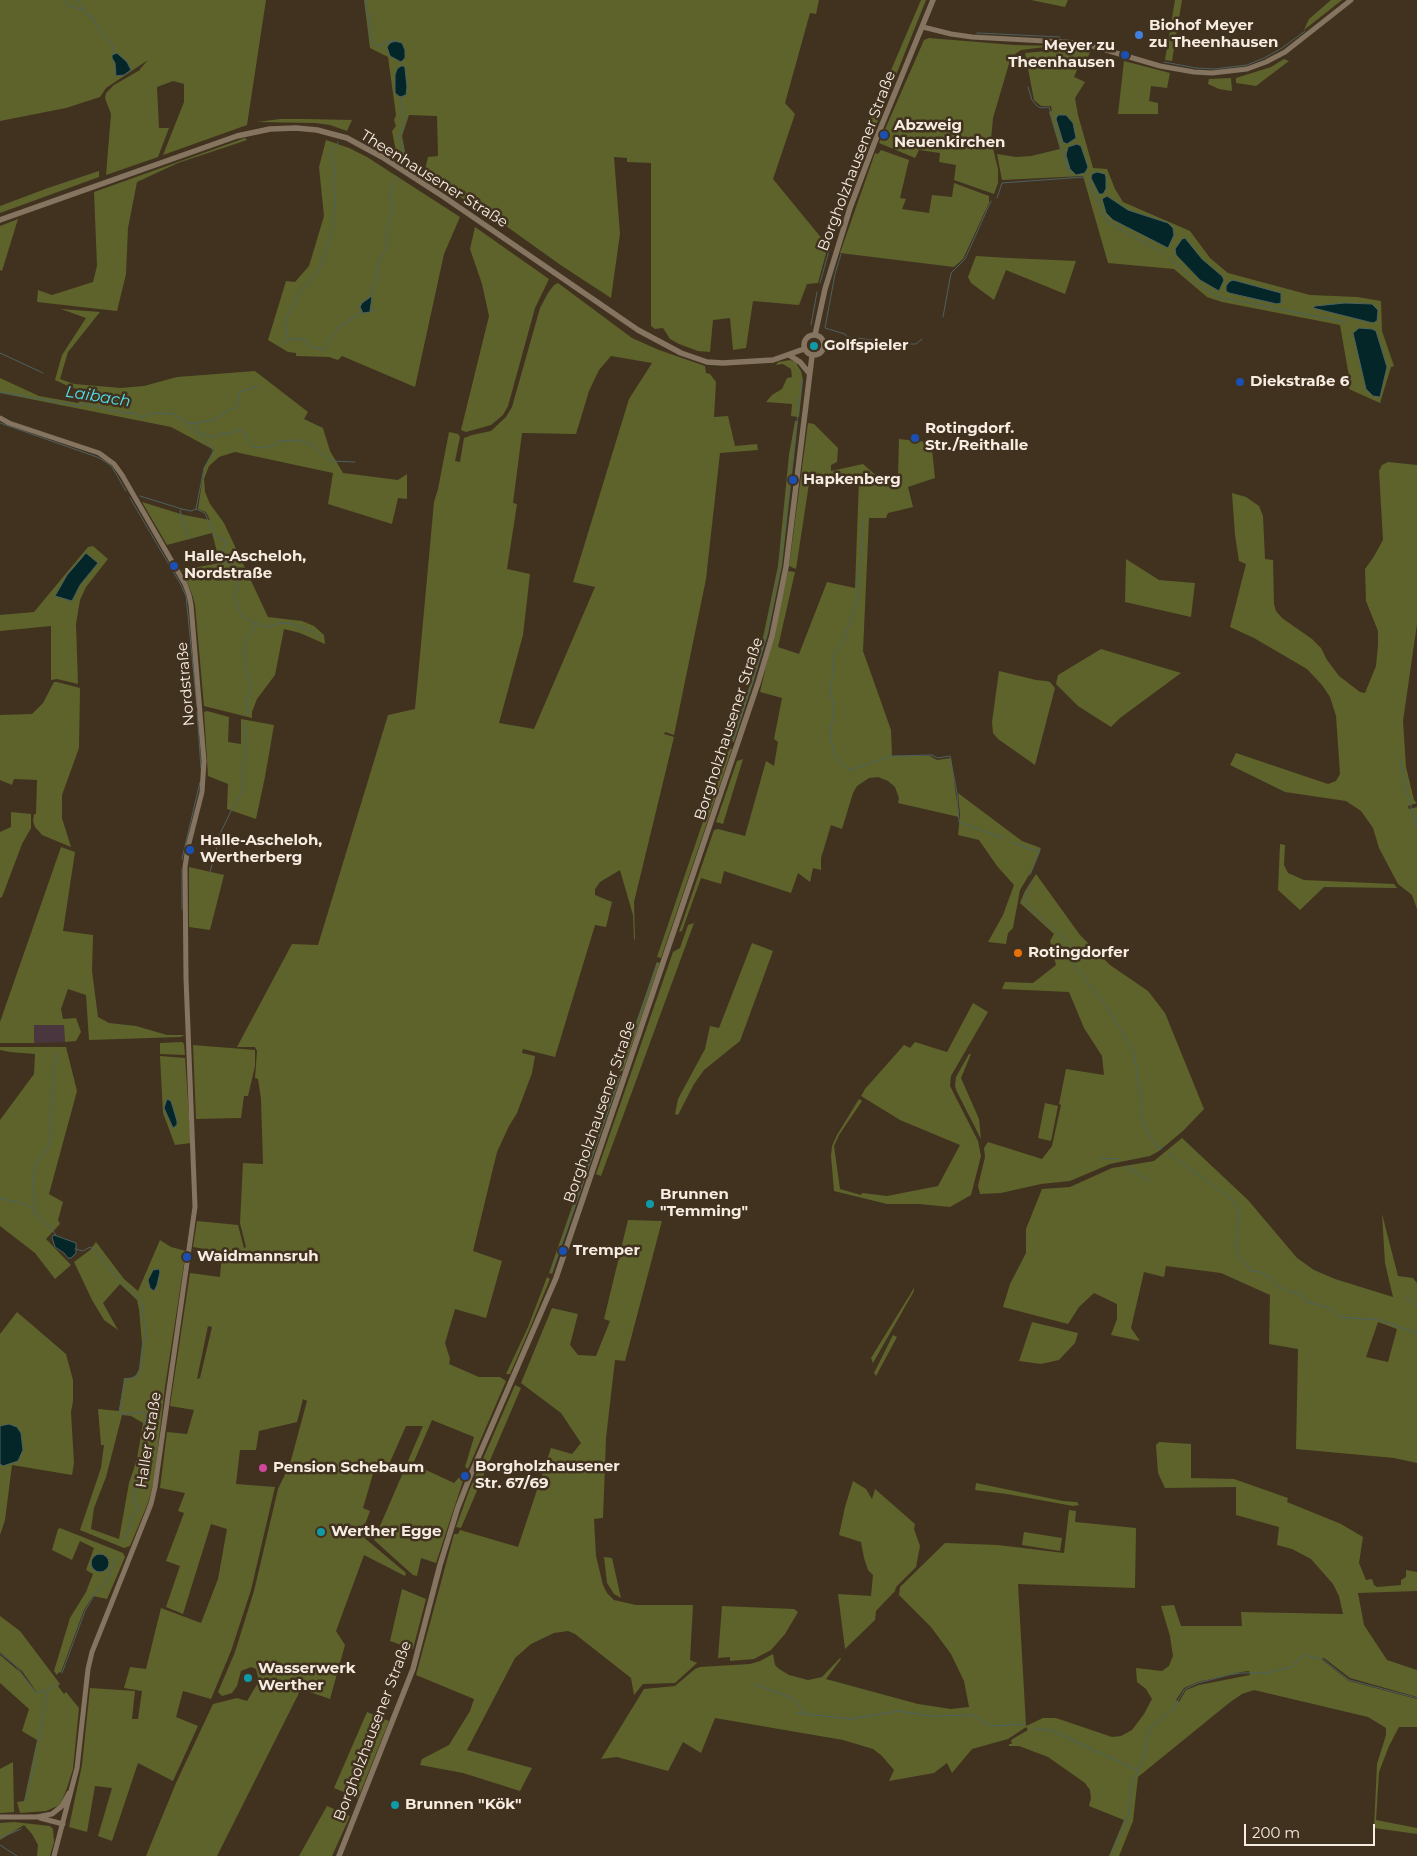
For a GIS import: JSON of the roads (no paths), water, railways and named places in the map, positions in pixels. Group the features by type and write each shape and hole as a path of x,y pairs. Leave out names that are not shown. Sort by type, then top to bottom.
{"main road":[{"name":"Borgholzhausener Straße","path":"815,335 825,289 850,208 933,0"},
{"name":"Theenhausener Straße","path":"0,220 237,136 270,129 296,128 317,130 347,138 382,156 638,330 674,350 707,362 724,363 765,362 804,349"},
{"path":"815,335 821,338 824,347 821,353 812,356 804,349 804,344 806,339 815,335"},
{"path":"789,355 800,362 809,373"},
{"name":"Borgholzhausener Straße","path":"339,1856 413,1669 440,1566 458,1507 559,1269 758,684 772,636 786,567 812,356"}],"street":[{"path":"923,27 972,37 1082,43 1160,66 1212,73 1247,69 1266,62 1285,52 1351,0"},
{"name":"Nordstraße","path":"0,418 9,423 99,453 114,464 174,565 189,595 204,761 202,792 185,867 189,1044"},
{"name":"Haller Straße","path":"54,1856 72,1788 81,1739 88,1669 92,1652 156,1488 195,1207 189,1044"},
{"path":"52,1814 62,1806 72,1788"},
{"path":"3,1817 34,1817 52,1814 65,1817"},
{"path":"34,1817 63,1824"}],"water":[{"path":"395,41 402,43 405,50 405,58 401,62 390,56 387,47"},
{"path":"117,53 127,62 131,70 124,75 116,76 112,55"},
{"path":"401,66 405,68 407,87 406,95 400,97 395,93 395,75 397,69"},
{"path":"1058,115 1066,115 1073,123 1076,138 1067,144 1063,142 1056,119"},
{"path":"1077,144 1081,146 1088,167 1085,173 1076,175 1070,169 1066,155 1068,147"},
{"path":"1097,172 1105,174 1106,177 1106,189 1103,194 1099,194 1091,178 1092,174"},
{"path":"1107,196 1128,210 1168,223 1173,228 1174,235 1168,248 1113,220 1106,213 1102,199"},
{"path":"1185,238 1202,259 1222,276 1224,280 1219,291 1200,280 1176,255 1175,249 1182,239"},
{"path":"1233,280 1281,293 1281,303 1277,304 1229,293 1226,291 1226,286"},
{"path":"372,296 370,312 363,313 360,307 362,303"},
{"path":"1345,303 1372,304 1378,310 1377,321 1373,323 1313,308 1315,306"},
{"path":"1359,328 1376,331 1387,367 1380,397 1373,396 1366,389 1353,333"},
{"path":"86,553 98,563 80,585 72,601 55,596 67,575"},
{"path":"167,1099 171,1101 177,1121 177,1125 173,1128 164,1108"},
{"path":"54,1235 76,1243 76,1253 71,1258 68,1258 55,1247 52,1237"},
{"path":"159,1269 160,1272 154,1291 150,1288 148,1280 153,1270"},
{"path":"9,1424 17,1427 21,1433 23,1450 18,1461 3,1466 0,1464 0,1426"},
{"path":"100,1554 106,1557 109,1563 106,1569 100,1572 94,1569 91,1563 94,1557"}],"waterway":[{"path":"65,0 68,5 83,10"},
{"path":"78,0 87,15 93,17 97,27 112,45 114,53"},
{"name":"Laibach","path":"366,0 372,41 375,45 380,46 390,40 395,42"},
{"path":"1164,62 1196,68 1215,69 1247,65 1282,48 1305,31"},
{"path":"977,33 1060,37"},
{"path":"1028,87 1032,100 1036,105 1040,108 1049,107 1070,177"},
{"name":"Laibach","path":"400,97 405,119 399,136 403,156"},
{"path":"288,338 286,327 288,314 301,291 319,270 332,233 336,191 332,179 336,166 331,156 333,148 337,146 338,142"},
{"path":"832,241 867,146"},
{"name":"Laibach","path":"372,295 372,288 378,280 376,272 379,261 388,245 386,234 393,206 390,192 397,177"},
{"path":"997,198 1002,183 1084,177"},
{"path":"1088,181 1107,222 1164,253"},
{"path":"943,317 951,273 965,259 991,201"},
{"path":"820,283 830,247"},
{"path":"841,254 835,274 825,328 845,334 847,337 909,344 916,344 922,339"},
{"path":"1169,257 1198,285 1219,297 1345,322"},
{"path":"811,325 817,292"},
{"name":"Laibach","path":"370,310 376,310"},
{"name":"Laibach","path":"280,346 288,339 301,339 306,340 308,346 324,350 340,326 357,314 362,313"},
{"path":"0,353 43,373"},
{"path":"733,740 767,634 780,566 802,379"},
{"name":"Laibach","path":"196,423 213,420 237,407 240,392 258,386"},
{"name":"Laibach","path":"0,392 79,406 86,403 91,407 95,405 99,408 102,406 104,409 123,413 134,413 142,418 151,413 174,414 187,423 192,430 212,447 213,452 204,468 196,509 205,513 215,536 226,541 220,554 223,561 230,564 234,573 238,587 234,594 241,615 253,622 254,628 246,639 244,654 245,666 252,686 246,700 248,707 246,715"},
{"path":"0,423 97,457 112,467 126,491"},
{"name":"Laibach","path":"188,423 195,423 199,432 212,437 222,433 230,434 239,429 245,433 252,447 264,448 278,441 298,440 312,445 331,461 355,462"},
{"path":"140,496 182,509"},
{"path":"130,498 186,596 197,707"},
{"name":"Laibach","path":"189,539 180,511 182,509 191,511 196,509"},
{"path":"864,519 857,601 843,642 834,654 831,693 834,709 830,736 834,753 840,763 850,770 891,756 932,755 937,758 950,756 957,793 959,822 1003,838"},
{"name":"Laibach","path":"253,622 265,627 281,623 292,624 314,632 320,638"},
{"path":"197,712 201,768"},
{"name":"Laibach","path":"216,851 219,836 244,789 242,782 246,742 244,722"},
{"path":"1400,758 1417,828"},
{"path":"182,859 200,782"},
{"path":"1012,842 1040,851 1030,875"},
{"name":"Laibach","path":"210,872 214,858"},
{"path":"182,869 182,909"},
{"path":"1032,881 1023,902 1065,939 1076,968 1100,997 1134,1052 1142,1105 1141,1116 1145,1128 1158,1149 1163,1147"},
{"path":"621,1071 657,963"},
{"path":"36,1215 33,1189 34,1168 49,1145 53,1071 57,1054"},
{"path":"552,1272 620,1076"},
{"path":"1168,1153 1230,1198 1238,1209 1240,1215 1237,1226 1236,1252 1251,1271 1260,1272 1287,1291 1301,1294 1307,1302 1330,1308 1339,1317 1379,1320 1417,1333"},
{"path":"1099,1158 1118,1159"},
{"path":"1126,1166 1149,1181"},
{"path":"0,1198 13,1202 16,1201 30,1207 56,1235"},
{"path":"75,1249 83,1251 90,1247 94,1249 143,1305 145,1334 140,1369 137,1377 125,1379 119,1412 121,1414 146,1413 144,1447 134,1498 138,1510 132,1517 125,1541"},
{"path":"1406,1297 1417,1306"},
{"path":"62,1673 85,1611 98,1589 107,1581 115,1560 119,1557"},
{"path":"0,1653 16,1666 36,1693 45,1690 47,1692 33,1771 25,1801"},
{"path":"1111,1856 1128,1816 1132,1784 1142,1761 1150,1728 1172,1710 1185,1689 1198,1683 1229,1675 1266,1673 1291,1667 1306,1655 1313,1658 1321,1658 1349,1680 1417,1698"},
{"path":"48,1690 58,1684"},
{"path":"754,1684 792,1698 807,1714"},
{"path":"796,1713 851,1719 898,1711 931,1716 972,1715 992,1726 1025,1724"},
{"path":"1033,1727 1035,1729 1051,1730 1137,1770"},
{"path":"0,1838 21,1829"},
{"path":"0,1845 17,1856"}],"place":[{"name":"Biohof Meyer zu Theenhausen","path":"1139,35"},
{"name":"Meyer zu Theenhausen","path":"1125,55"},
{"name":"Abzweig Neuenkirchen","path":"884,135"},
{"name":"Golfspieler","path":"814,346"},
{"name":"Diekstraße 6","path":"1240,382"},
{"name":"Rotingdorf. Str./Reithalle","path":"915,438"},
{"name":"Hapkenberg","path":"793,480"},
{"name":"Halle-Ascheloh, Nordstraße","path":"174,566"},
{"name":"Halle-Ascheloh, Wertherberg","path":"190,850"},
{"name":"Rotingdorfer","path":"1018,953"},
{"name":"Brunnen \"Temming\"","path":"650,1204"},
{"name":"Tremper","path":"563,1251"},
{"name":"Waidmannsruh","path":"187,1257"},
{"name":"Pension Schebaum","path":"263,1468"},
{"name":"Borgholzhausener Str. 67/69","path":"465,1476"},
{"name":"Werther Egge","path":"321,1532"},
{"name":"Wasserwerk Werther","path":"248,1678"},
{"name":"Brunnen \"Kök\"","path":"395,1805"}]}
